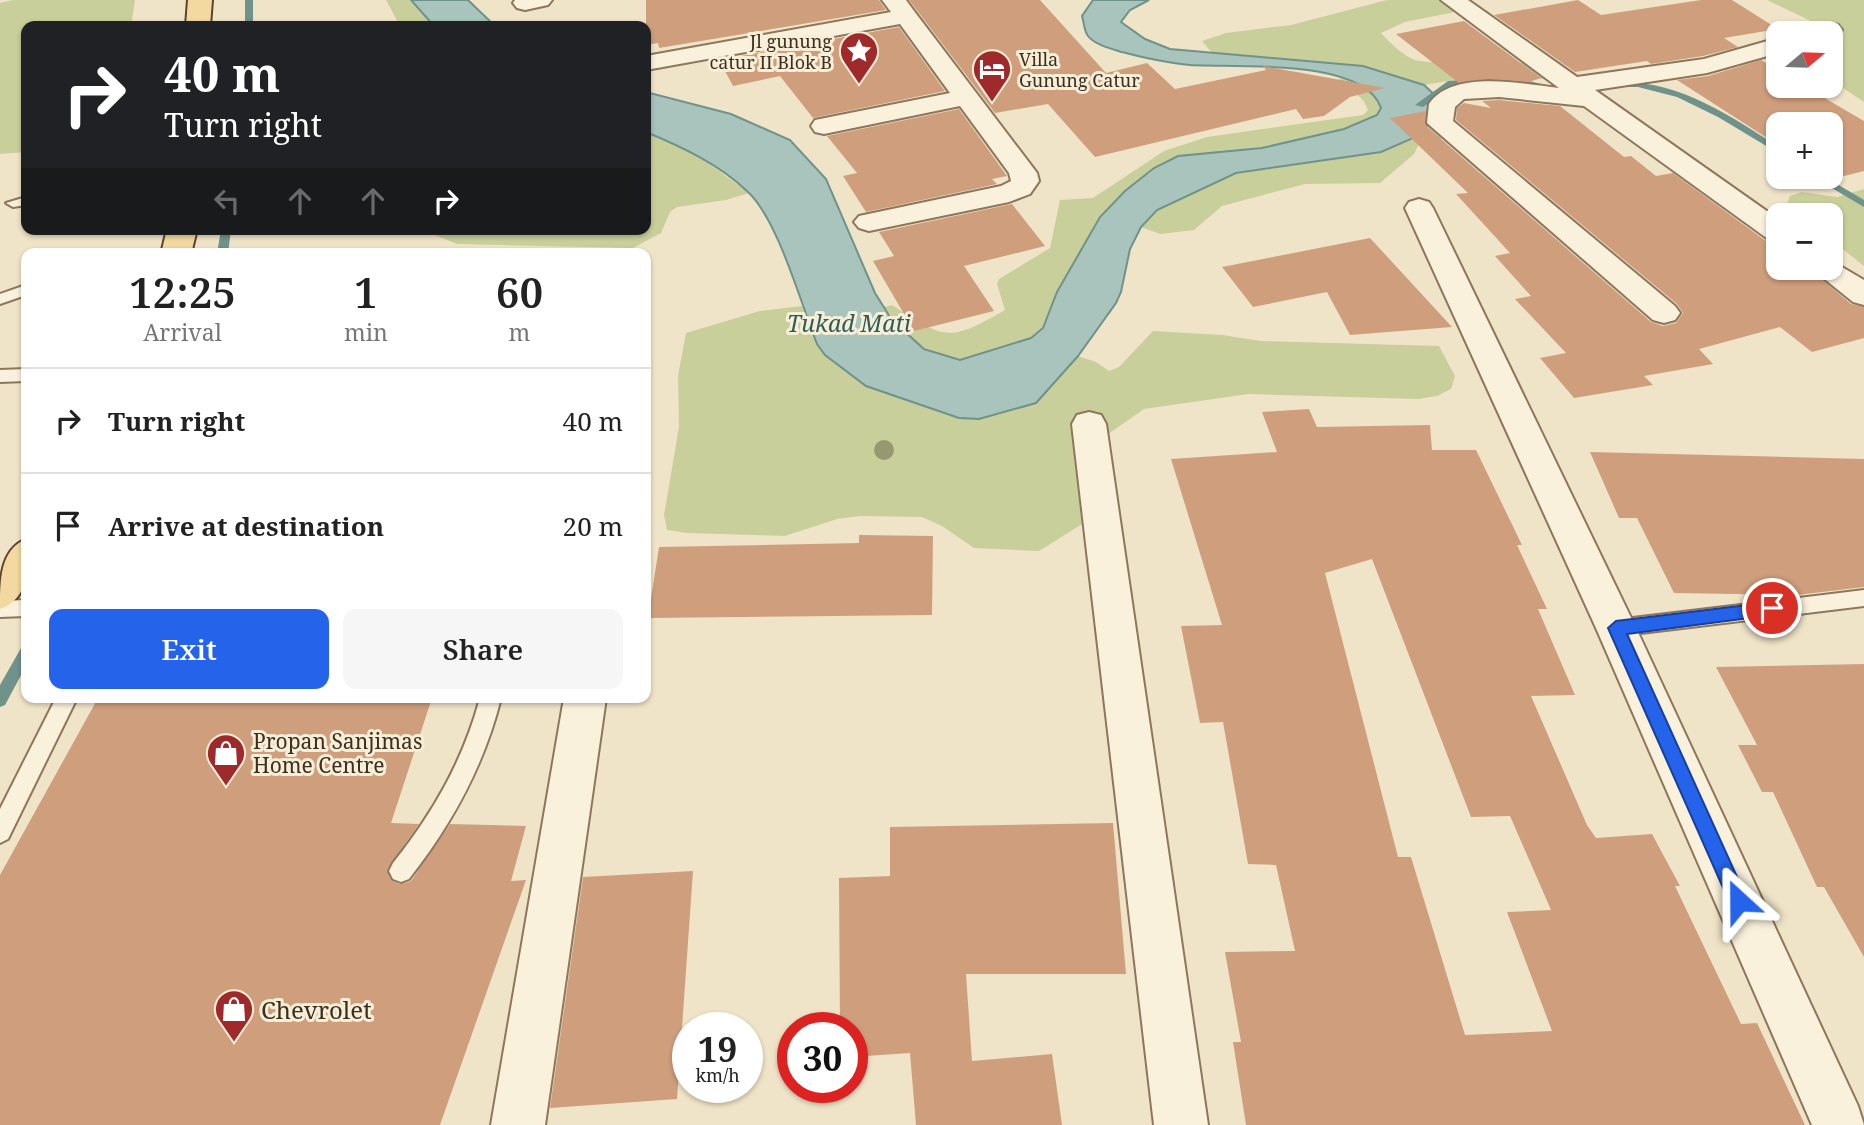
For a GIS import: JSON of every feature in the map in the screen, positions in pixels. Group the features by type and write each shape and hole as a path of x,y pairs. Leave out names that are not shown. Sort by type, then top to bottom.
{"main road":[{"path":"198,21 200,0"},
{"path":"0,593 21,562"}],"street":[{"path":"1453,0 1766,224"},
{"path":"651,62 900,8 1023,173 1025,181 1020,188 869,222"},
{"path":"1664,313 1440,123 1443,104 1457,92 1499,89 1580,92 1707,66 1766,49"},
{"path":"824,127 966,97"},
{"path":"1419,208 1616,628 1839,1125"},
{"path":"1843,280 1864,295"},
{"path":"1089,424 1181,1125"},
{"path":"518,1125 584,703"}],"lane":[{"path":"0,299 21,292"},
{"path":"0,376 21,374"},
{"path":"1616,628 1864,598"},
{"path":"0,609 21,608"},
{"path":"0,832 64,703"},
{"path":"401,871 435,830 456,794 489,703"}],"green space":[{"path":"13,0 135,0 132,21 21,21 21,152 0,154 0,3"},
{"path":"386,0 411,0 430,21 397,21"},
{"path":"1387,0 1442,0 1455,12 1405,22 1381,33 1393,46 1415,60 1518,62 1544,75 1543,79 1472,77 1424,85 1349,64 1213,54 1202,41 1226,33 1291,25"},
{"path":"1767,0 1864,0 1864,102 1843,88 1843,21 1811,21"},
{"path":"1339,77 1364,88 1374,96 1381,108 1377,115 1344,129 1262,148 1178,156 1154,168 1125,191 1100,217 1057,292 1043,328 1031,338 960,360 917,345 884,307 892,305 924,325 947,333 971,328 986,321 1005,310 997,284 999,279 1050,248 1060,200 1093,198 1164,151 1207,137 1363,115 1368,110 1364,101 1355,93 1341,88"},
{"path":"1430,117 1453,119 1460,130 1450,137 1420,142 1414,154 1380,183 1305,184 1222,206 1194,230 1160,234 1141,227 1157,210 1222,176 1381,152"},
{"path":"651,134 689,149 749,193 726,200 677,207 670,212 661,233 633,248 457,244 435,235 651,235"},
{"path":"1864,189 1864,266 1843,249 1843,203 1787,203 1790,196 1802,192 1837,197"},
{"path":"802,306 817,344 825,355 866,386 959,418 1036,403 1078,356 1096,362 1109,371 1119,367 1153,331 1222,335 1261,341 1439,346 1455,376 1451,389 1437,396 1418,399 1248,394 1144,409 1074,458 1082,524 1039,551 974,548 942,526 922,517 860,516 837,519 785,536 667,530 664,515 679,427 678,376 686,333 760,311"}],"water":[{"path":"411,0 468,0 490,21 430,21"},
{"name":"Tukad Mati","path":"1093,0 1149,0 1130,10 1121,22 1145,39 1170,49 1363,66 1424,85 1439,99 1426,127 1411,139 1381,152 1236,173 1157,210 1141,227 1130,249 1116,303 1078,356 1036,403 979,419 959,418 866,386 825,355 817,344 779,242 759,205 737,182 712,165 651,134 651,93 731,114 790,140 826,179 875,293 892,320 924,349 960,360 1031,338 1043,328 1057,292 1100,217 1125,191 1154,168 1178,156 1262,148 1344,129 1377,115 1381,108 1370,92 1350,80 1324,73 1265,66 1181,64 1122,52 1091,39 1082,16"}],"building":[{"path":"646,0 879,0 886,10 659,48 658,43 651,44 651,21 646,21"},
{"path":"909,0 1040,0 1106,73 1147,63 1175,89 1266,70 1263,66 1385,88 1350,97 1324,116 1303,119 1296,109 1095,157 1048,104 995,113"},
{"path":"1578,0 1601,15 1701,0 1732,0 1766,21 1766,31 1724,38 1738,47 1703,56 1575,72 1494,15"},
{"path":"1464,21 1541,78 1529,82 1489,79 1459,83 1396,34"},
{"path":"899,27 945,91 813,118 780,76 733,86 719,60"},
{"path":"1761,60 1766,63 1766,98 1825,98 1864,121 1864,171 1843,176 1843,112 1766,112 1766,137 1677,80 1708,76"},
{"path":"1482,101 1560,106 1624,157 1631,156 1656,176 1673,173 1766,241 1766,280 1823,280 1851,304 1864,307 1864,338 1812,352 1780,327 1699,349 1713,364 1644,376 1653,385 1574,398 1540,358 1566,353 1515,299 1531,296 1495,256 1510,253 1456,194 1468,193 1390,118 1426,111 1425,125 1651,322 1663,326 1676,323 1683,313 1677,304 1456,120 1457,108 1464,103 1491,108"},
{"path":"959,109 1007,176 992,179 997,184 866,212 843,176 857,173 827,136"},
{"path":"1012,204 1045,246 964,266 994,311 914,331 873,261 894,256 879,232"},
{"path":"1370,238 1452,327 1350,335 1327,292 1253,307 1222,267"},
{"path":"1309,409 1317,427 1430,425 1432,450 1476,450 1522,545 1517,545 1547,609 1538,609 1575,695 1531,696 1587,825 1596,838 1652,834 1680,886 1675,886 1741,1024 1757,1023 1805,1125 1246,1125 1233,1042 1241,1042 1225,952 1295,951 1276,865 1248,864 1223,722 1200,723 1181,626 1222,625 1171,459 1277,452 1262,412","holes":["1372,559 1471,817 1510,816 1551,910 1507,912 1552,1031 1465,1035 1411,857 1398,857 1325,573"]},
{"path":"1590,452 1864,459 1864,587 1797,595 1674,593 1637,518 1619,518"},
{"path":"859,535 933,536 932,615 651,618 651,599 659,547 859,543"},
{"path":"1864,664 1864,957 1824,887 1817,887 1773,792 1762,792 1738,745 1757,745 1716,667"},
{"path":"95,703 430,703 391,823 419,824 387,870 391,880 400,884 411,881 450,824 526,826 511,881 526,880 440,1125 0,1125 0,875"},
{"path":"1113,823 1126,974 966,974 972,1061 1052,1054 1062,1125 916,1125 910,1053 868,1056 868,1012 840,1012 839,878 890,876 890,827"},
{"path":"693,871 683,1012 672,1012 672,1099 550,1108 583,877"}],"waterway":[{"path":"249,0 249,21"},
{"path":"1420,105 1451,83 1509,79 1560,90"},
{"path":"1617,85 1638,84 1680,95 1722,115 1766,142"},
{"path":"1838,189 1864,204"},
{"path":"223,248 225,235"},
{"path":"0,700 21,661"}],"place":[{"name":"Jl gunung catur II Blok B","path":"859,85"},
{"name":"Villa Gunung Catur","path":"992,103"},
{"name":"Propan Sanjimas Home Centre","path":"226,787"},
{"name":"Chevrolet","path":"234,1043"}],"route":[{"path":"1739,901 1616,628 1772,608"}]}
